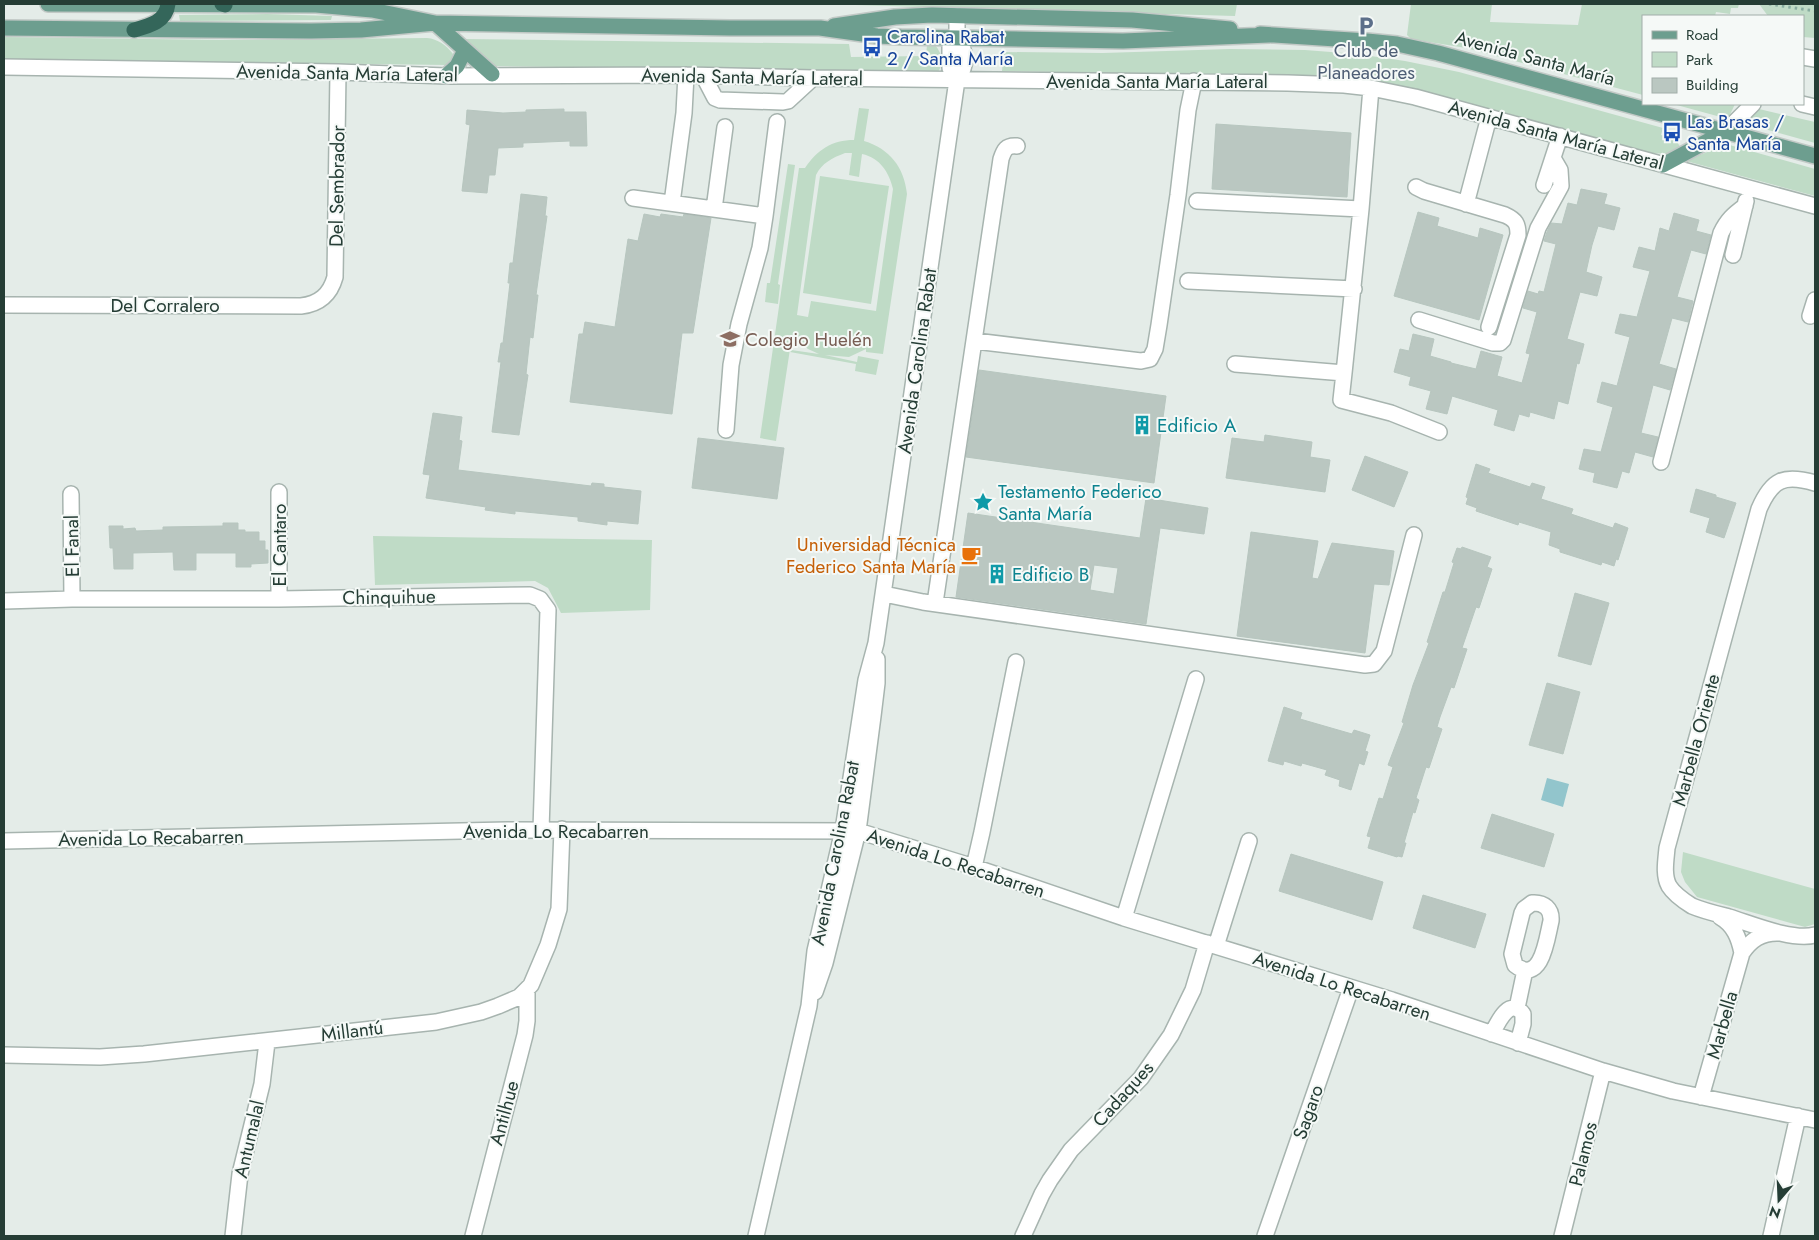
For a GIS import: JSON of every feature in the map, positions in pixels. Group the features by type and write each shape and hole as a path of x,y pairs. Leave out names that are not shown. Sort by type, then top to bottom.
{"highway":[{"path":"134,30 150,26 162,18 167,11 168,5"}],"main road":[{"name":"Avenida Santa María","path":"48,4 316,5 404,16 435,23"},
{"name":"Avenida Santa María","path":"820,28 895,17 957,16 1132,20 1216,27 1268,35 1397,44 1482,64 1815,156"},
{"name":"Avenida Santa María","path":"4,28 331,31 435,23 820,28 877,36 1122,41 1268,35"},
{"path":"435,23 492,74"},
{"path":"446,76 457,66 465,50"},
{"path":"1663,164 1726,131"}],"street":[{"name":"Avenida Carolina Rabat","path":"756,1236 809,1006 825,963 877,684 876,642 957,80 964,69 964,48 957,38 957,16"},
{"name":"Avenida Santa María Lateral","path":"4,67 338,72 446,76 492,74 686,75 704,77 1194,81 1344,85 1371,88 1415,97 1489,116 1815,206"},
{"name":"Del Sembrador","path":"325,297 330,291 335,278 338,72"},
{"path":"672,203 684,113 686,75"},
{"path":"704,77 711,93 720,100 783,102 788,101 813,78"},
{"path":"975,341 1141,360 1150,358 1155,349 1158,333 1188,110 1194,81"},
{"path":"1371,88 1354,289 1341,400 1391,413 1439,432"},
{"path":"1726,131 1752,105"},
{"path":"1466,204 1489,116"},
{"path":"726,430 731,365 739,324 760,248 777,122"},
{"path":"714,209 724,127"},
{"path":"1544,185 1560,136"},
{"path":"935,603 1001,159 1006,148 1017,146"},
{"path":"1419,320 1494,343 1500,343 1503,340 1538,228 1561,186 1560,170 1552,158"},
{"path":"1416,187 1512,218 1516,222 1518,235 1489,327"},
{"path":"1733,255 1749,188"},
{"path":"633,198 765,216"},
{"path":"1197,201 1361,209"},
{"path":"1661,462 1721,232 1731,216 1745,206"},
{"path":"1188,281 1354,289"},
{"name":"Del Corralero","path":"4,305 301,306 310,305 325,297"},
{"path":"1810,316 1815,300"},
{"path":"1234,364 1344,373"},
{"name":"Marbella Oriente","path":"1781,932 1693,906 1678,897 1669,886 1665,862 1667,848 1760,509 1766,494 1774,484 1790,479 1802,479 1815,483"},
{"name":"El Cantaro","path":"279,492 279,599"},
{"name":"El Fanal","path":"71,494 72,599"},
{"path":"884,594 1354,664 1374,664 1384,651 1414,535"},
{"name":"Chinquihue","path":"4,601 530,595 540,599 548,610 541,830"},
{"path":"974,867 1016,662"},
{"path":"1124,918 1196,679"},
{"path":"527,990 533,982 560,909 562,829"},
{"name":"Avenida Lo Recabarren","path":"4,841 562,829 850,831 974,867 1124,918 1351,988 1603,1071 1673,1091 1815,1120"},
{"name":"Cadaques","path":"1024,1236 1042,1194 1071,1150 1141,1078 1171,1035 1212,945 1249,840"},
{"path":"1712,912 1724,919 1733,928 1740,940 1742,953"},
{"path":"1781,932 1796,936 1815,936"},
{"name":"Marbella","path":"1701,1097 1742,953 1748,943 1758,936 1781,932"},
{"path":"1517,1008 1525,970"},
{"name":"Sagaro","path":"1265,1236 1351,988"},
{"name":"Millantú","path":"4,1055 122,1056 267,1042 449,1019 498,1006 519,997 527,990"},
{"name":"Antilhue","path":"473,1236 525,1035 527,990"},
{"path":"1492,1034 1506,1011 1517,1008 1523,1014 1524,1019 1518,1043"},
{"name":"Antumalal","path":"233,1236 240,1174 262,1084 267,1042"},
{"name":"Palamos","path":"1562,1236 1603,1071"},
{"path":"1771,1236 1798,1116"}],"path":[{"path":"1769,4 1815,11"}],"green space":[{"path":"821,4 1237,4 1235,16"},
{"path":"1411,4 1492,4 1490,22 1578,25 1582,4 1739,4 1738,8 1731,8 1730,14 1716,12 1715,15 1642,15 1642,95 1466,48 1411,39 1407,35"},
{"path":"1759,4 1815,4 1815,38 1804,37 1804,15 1767,15"},
{"path":"267,14 332,16 331,20 180,21 179,15"},
{"path":"4,37 220,40 427,38 442,43 453,54 452,61 447,65 4,59"},
{"path":"463,39 849,44 851,57 926,56 927,45 935,45 941,55 942,62 938,72 495,66 482,61"},
{"path":"1230,49 1305,50 1357,54 1459,72 1663,128 1661,135 1675,139 1681,148 1668,154 1651,153 1513,115 1401,87 1327,77 1002,71 1004,52 1103,53"},
{"path":"1677,105 1735,105 1728,119"},
{"path":"859,108 869,109 864,141 881,149 894,160 903,175 907,194 883,354 866,352 866,349 849,357 825,355 857,362 858,356 879,360 876,375 855,371 856,364 790,352 791,350 819,354 808,349 792,336 776,441 760,438 799,168 805,168 826,147 846,140 854,140","holes":["845,153 852,153 849,175 859,177 862,154 879,162 889,177 893,189 876,311 811,301 808,317 797,315 816,175 821,167 832,159"]},
{"path":"1759,109 1815,122 1815,143 1746,124"},
{"path":"1726,144 1815,169 1815,196 1686,161"},
{"path":"788,164 795,165 778,284 780,285 778,304 765,302 767,283 770,283"},
{"path":"820,176 889,186 871,304 803,293"},
{"path":"373,536 652,540 650,610 561,613 548,588 535,581 375,585"},
{"path":"1683,852 1815,889 1815,924 1805,927 1697,897 1685,882 1681,872"}],"water":[{"path":"1547,778 1569,784 1563,807 1541,800"}],"building":[{"path":"564,109 564,112 586,112 587,146 570,146 570,141 523,143 523,147 498,148 495,175 489,175 487,193 462,191 470,125 466,124 467,110 503,113"},
{"path":"1216,124 1351,133 1347,197 1212,189"},
{"path":"1581,189 1607,194 1604,204 1620,208 1614,230 1598,226 1586,272 1602,277 1597,296 1580,292 1567,339 1584,344 1579,364 1577,363 1568,404 1558,401 1554,419 1530,412 1529,417 1519,414 1514,431 1494,425 1498,410 1452,396 1447,414 1426,409 1431,391 1409,385 1411,377 1394,372 1400,349 1409,351 1413,334 1434,339 1430,356 1451,363 1476,369 1481,351 1502,357 1497,376 1522,383 1530,354 1526,353 1537,312 1523,308 1524,304 1528,291 1538,294 1539,291 1544,292 1556,244 1544,241 1547,232 1551,223 1562,224 1568,203 1577,205"},
{"path":"521,194 547,197 545,216 547,216 536,295 538,295 533,338 530,337 526,374 528,375 519,435 492,432 501,362 498,362 501,343 503,343 510,283 508,283 510,263 513,263"},
{"path":"1418,212 1439,218 1437,226 1478,238 1480,228 1503,235 1479,320 1394,296"},
{"path":"1674,213 1699,220 1696,231 1711,235 1706,254 1691,250 1677,297 1693,301 1688,322 1672,318 1659,364 1676,369 1670,390 1653,385 1641,433 1658,437 1653,457 1635,452 1629,473 1622,471 1617,488 1593,482 1595,473 1579,469 1584,449 1601,452 1613,407 1597,402 1602,382 1617,386 1630,337 1615,333 1620,314 1637,317 1650,271 1633,267 1639,247 1655,251 1660,228 1669,231"},
{"path":"644,214 660,217 661,214 683,217 684,214 711,218 693,333 682,333 672,414 570,402 579,334 583,334 585,322 615,327 628,239 638,241"},
{"name":"Edificio A","path":"979,370 1166,396 1154,483 966,457"},
{"path":"433,413 462,417 459,440 462,441 458,470 591,486 592,483 604,484 604,487 641,491 638,524 607,521 607,525 578,521 578,517 515,511 515,514 485,510 486,507 426,498 430,475 423,474"},
{"path":"1265,435 1312,442 1310,457 1330,460 1325,492 1226,478 1232,438 1264,442"},
{"path":"698,438 784,448 777,499 692,488"},
{"path":"1365,456 1408,472 1394,507 1352,490"},
{"path":"1476,464 1490,469 1488,473 1530,487 1532,483 1545,487 1541,499 1573,509 1571,514 1613,528 1615,523 1628,528 1618,560 1616,559 1614,566 1602,562 1601,565 1560,552 1560,549 1549,545 1551,532 1519,522 1518,525 1476,511 1477,508 1466,504 1468,498 1466,497"},
{"path":"1696,489 1736,503 1724,538 1706,532 1710,518 1690,512"},
{"name":"Edificio B","path":"1146,498 1208,508 1204,534 1160,528 1146,624 956,597 968,513 1140,538","holes":["1094,565 1118,568 1114,594 1090,590"]},
{"path":"223,523 238,523 238,530 259,532 259,541 265,541 265,550 268,550 268,563 251,564 251,567 236,567 236,553 196,553 196,570 174,570 173,552 133,553 133,569 114,569 113,548 110,548 109,526 123,526 123,529 135,528 136,531 163,530 163,527 223,526"},
{"path":"1251,532 1318,541 1312,578 1318,579 1332,543 1394,551 1389,585 1374,584 1365,653 1237,636"},
{"path":"1462,547 1491,557 1487,567 1492,569 1479,608 1476,607 1462,648 1467,649 1454,688 1451,687 1440,717 1437,727 1442,729 1429,768 1426,767 1416,798 1419,800 1415,813 1413,812 1402,857 1397,857 1368,848 1371,837 1367,836 1379,798 1383,799 1393,767 1388,765 1404,723 1402,722 1413,685 1429,643 1427,642 1454,563 1452,562 1457,548 1461,549"},
{"path":"1575,593 1609,603 1591,665 1558,656"},
{"path":"1547,683 1580,692 1563,754 1529,745"},
{"path":"1284,707 1302,713 1300,719 1352,734 1354,730 1370,735 1365,751 1368,752 1364,765 1359,763 1351,790 1339,786 1340,780 1325,775 1327,770 1302,763 1301,766 1284,761 1283,765 1268,761"},
{"path":"1492,814 1554,834 1544,867 1481,848"},
{"path":"1291,854 1383,882 1372,920 1279,891"},
{"path":"1423,895 1486,914 1475,948 1413,928"}],"place":[{"name":"Club de Planeadores","path":"1366,26"},
{"name":"Carolina Rabat 2 / Santa María","path":"872,47"},
{"name":"Las Brasas / Santa María","path":"1672,132"},
{"name":"Colegio Huelén","path":"730,339"},
{"name":"Edificio A","path":"1142,425"},
{"name":"Testamento Federico Santa María","path":"983,502"},
{"name":"Universidad Técnica Federico Santa María","path":"971,555"},
{"name":"Edificio B","path":"997,574"}]}
